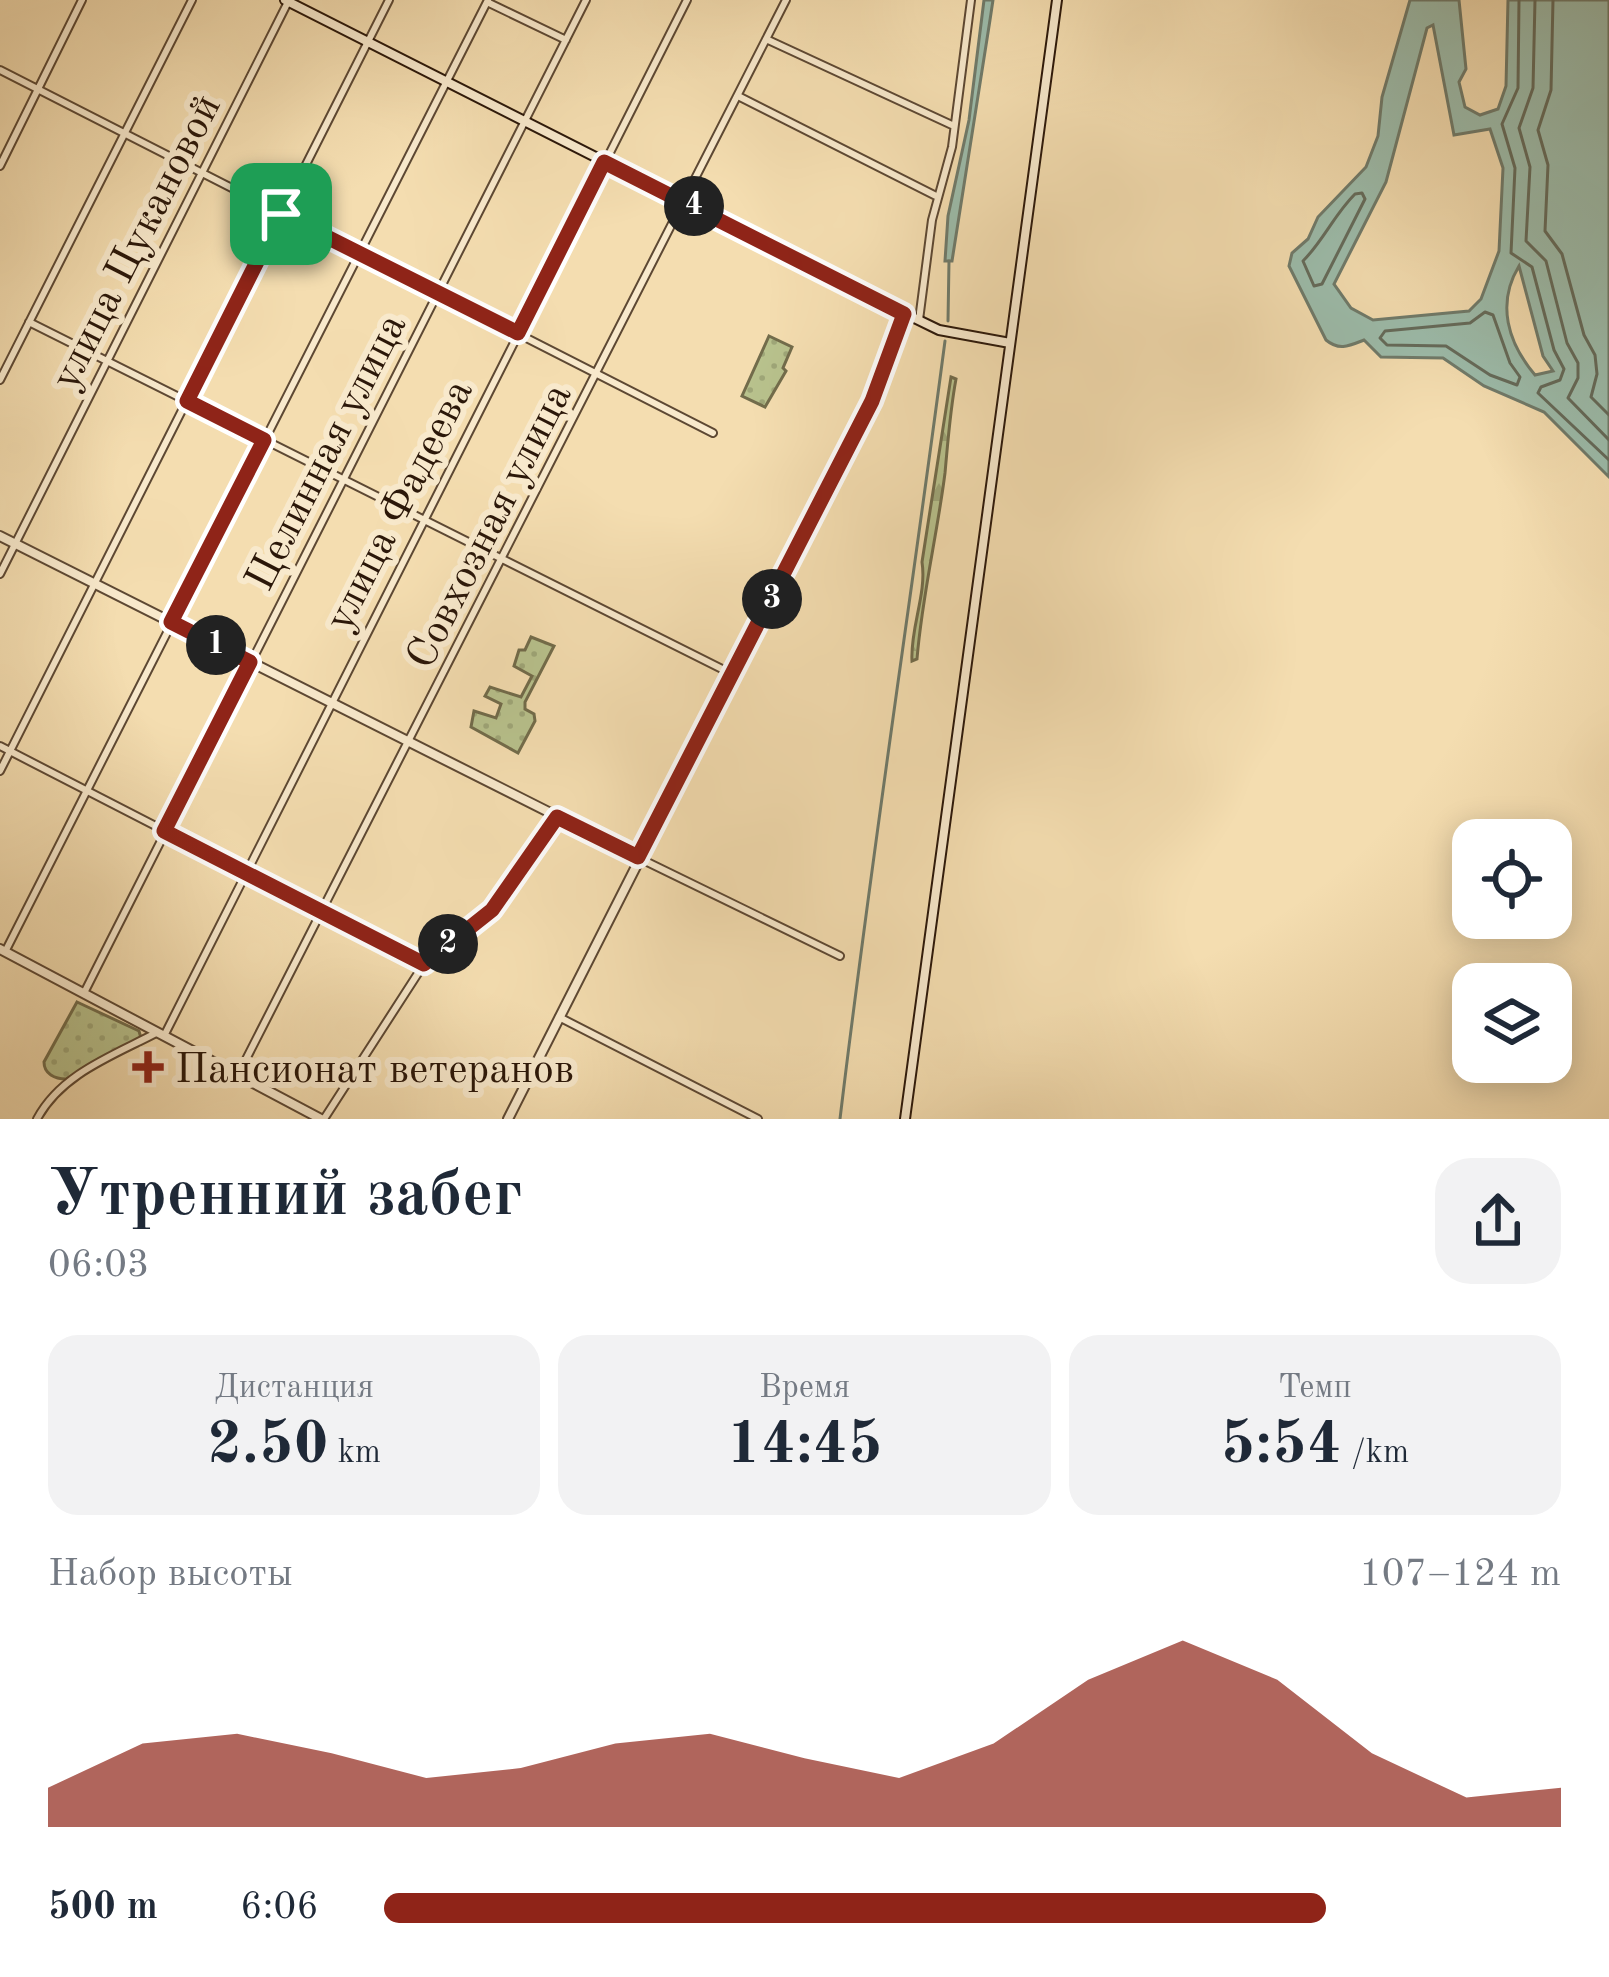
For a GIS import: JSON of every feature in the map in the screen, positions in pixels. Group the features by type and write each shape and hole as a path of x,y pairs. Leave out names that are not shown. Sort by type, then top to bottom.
{"street":[{"path":"0,166 82,0"},
{"path":"0,380 192,0"},
{"path":"0,771 389,0"},
{"path":"557,817 492,910 424,964 323,1119 2,950 486,0 566,40"},
{"name":"Целинная улица","path":"84,993 586,0"},
{"name":"улица Фадеева","path":"160,1035 687,0"},
{"name":"Совхозная улица","path":"238,1076 786,0"},
{"path":"919,320 971,0"},
{"path":"905,1119 1057,0"},
{"path":"288,1 904,314 976,339 1010,343"},
{"name":"улица Цукановой","path":"0,574 288,1"},
{"path":"766,39 954,126"},
{"path":"0,70 712,433"},
{"path":"738,96 938,197"},
{"path":"508,1119 872,401 904,314"},
{"path":"29,322 731,674"},
{"path":"0,536 840,956"},
{"path":"0,746 424,964"},
{"path":"559,1017 758,1119"},
{"path":"37,1119 64,1083 160,1035"}],"green space":[{"path":"769,336 792,347 783,368 786,371 765,407 742,396"},
{"path":"951,377 956,379 945,473 917,659 912,661 922,562"},
{"path":"531,637 554,646 525,702 535,721 518,753 471,727 474,711 496,718 501,704 485,696 490,687 521,697 532,676 514,666 519,650 525,650"},
{"path":"77,1002 139,1031 141,1038 66,1079 58,1078 48,1073 44,1062"}],"water":[{"path":"984,0 993,0 952,261 945,261 948,216 969,120"},
{"path":"1410,0 1459,0 1466,69 1459,82 1465,107 1480,115 1498,109 1506,86 1508,0 1609,0 1609,477 1544,412 1484,386 1443,358 1381,357 1364,340 1340,346 1326,340 1289,266 1292,253 1308,239 1318,217 1366,167 1378,136 1382,97","holes":["1433,25 1454,135 1490,129 1503,168 1499,251 1481,299 1469,311 1373,320 1351,308 1334,284 1386,182 1427,28","1519,266 1543,356 1553,371 1535,375 1512,336 1508,295"]}],"waterway":[{"path":"948,321 949,261"},
{"path":"840,1119 945,341"}],"place":[{"name":"Пансионат ветеранов","path":"148,1067"}],"route":[{"path":"604,162 904,314 872,401 638,857 557,817 492,910 424,964 164,831 250,662 171,622 264,440 187,401 281,214 518,333 604,162"}]}
